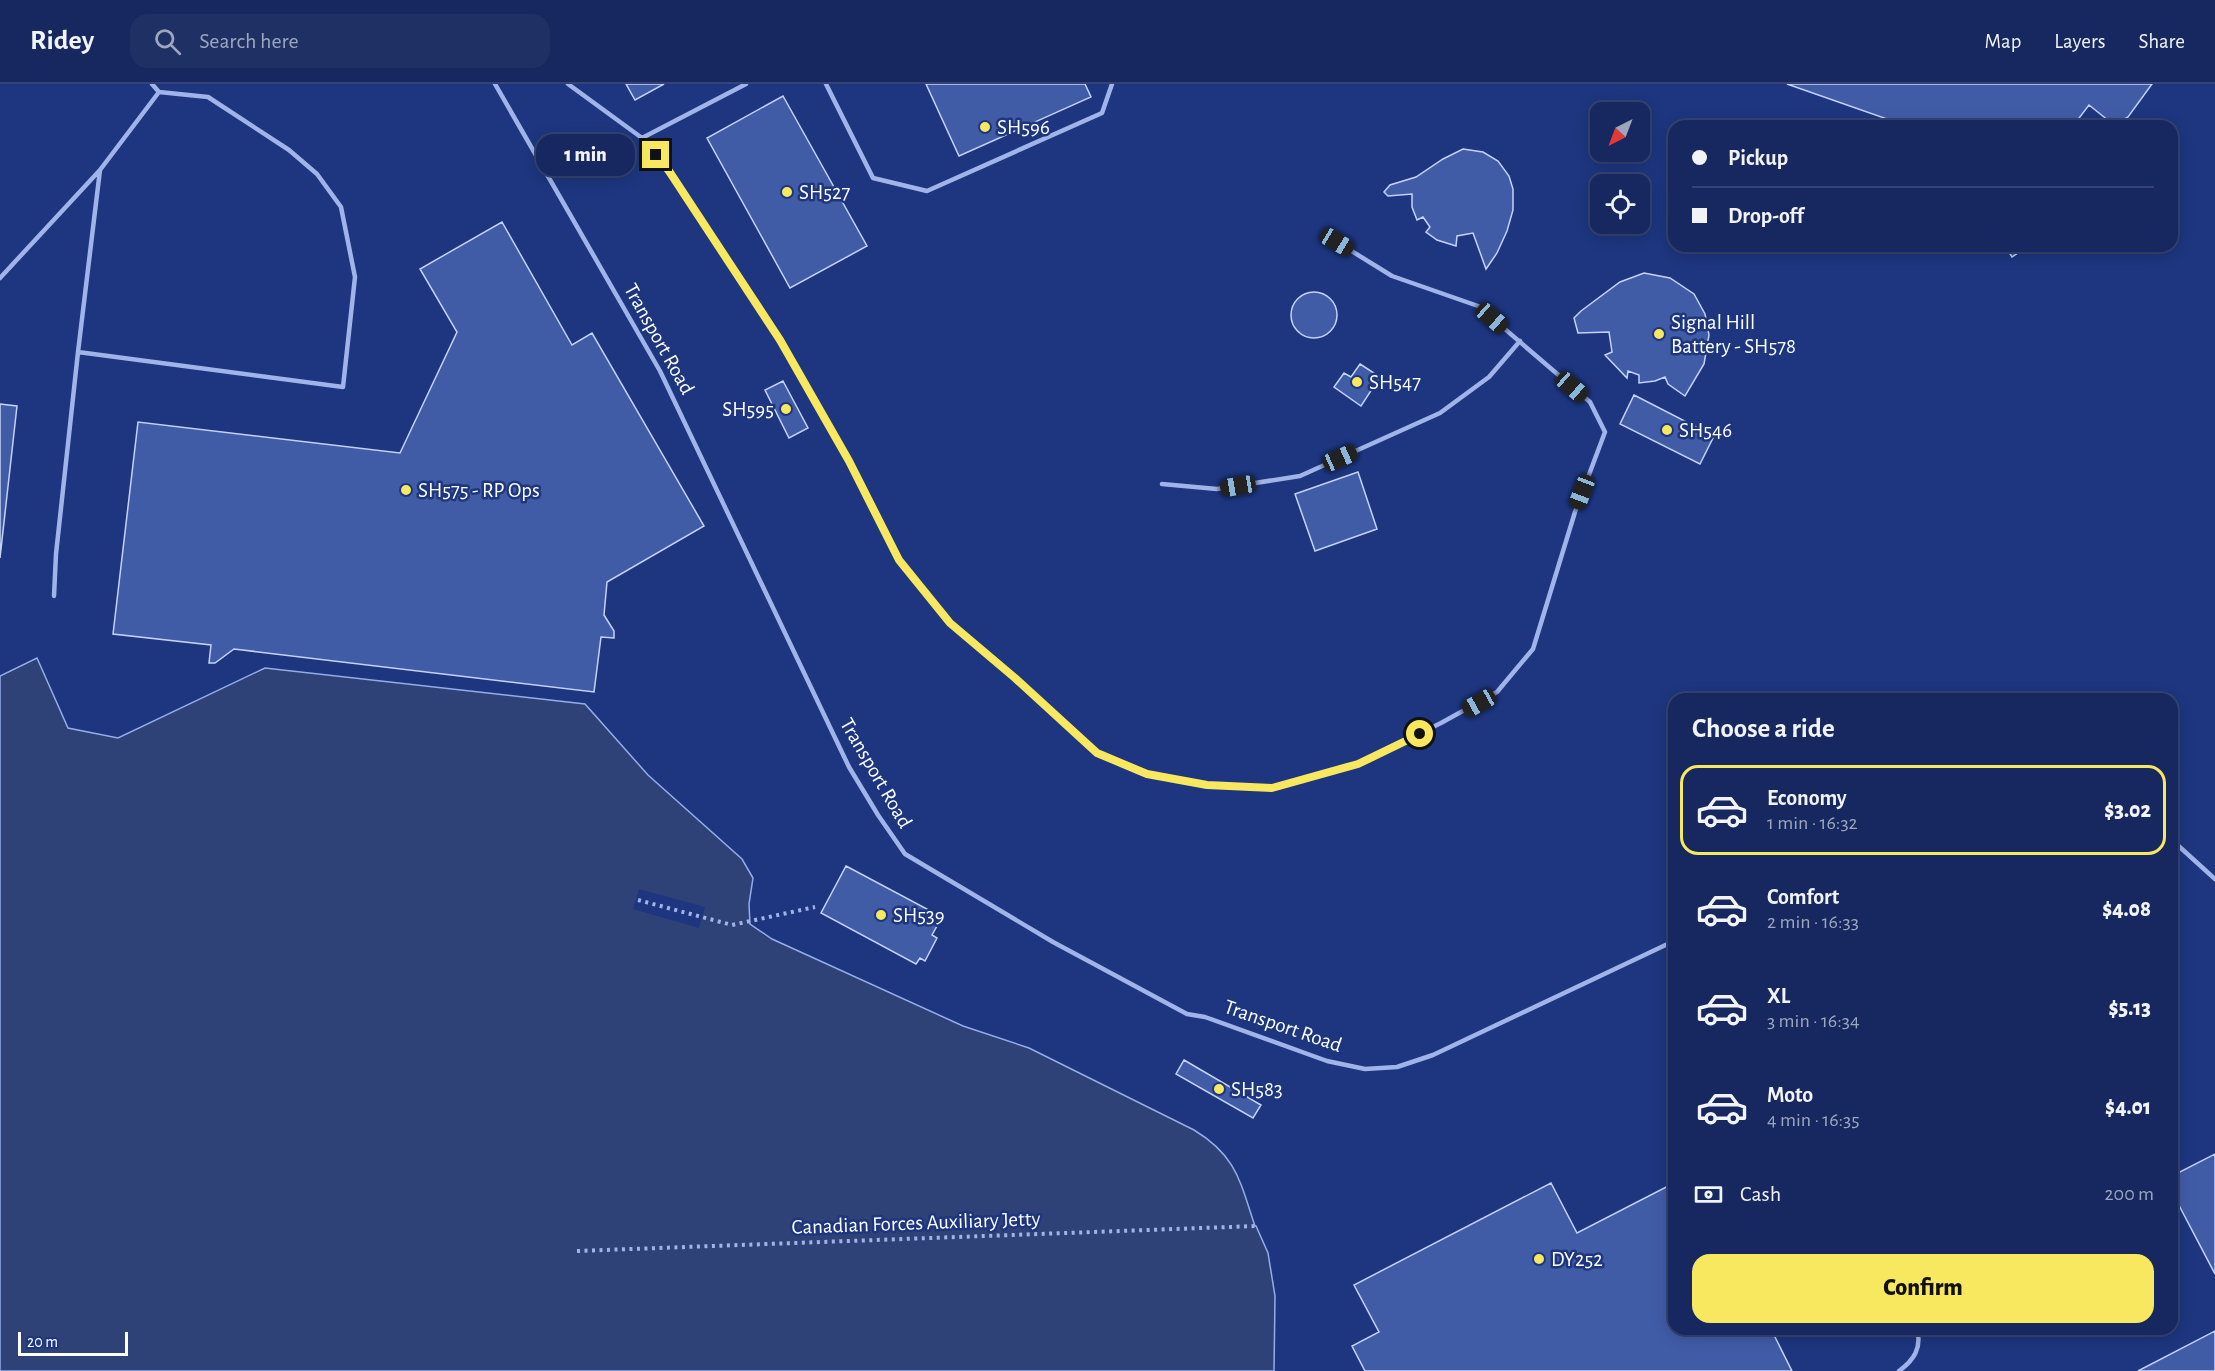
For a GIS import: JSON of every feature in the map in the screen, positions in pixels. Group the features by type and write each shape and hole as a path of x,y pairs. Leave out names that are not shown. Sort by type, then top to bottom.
{"lane":[{"path":"78,352 343,387 355,277 341,207 317,174 289,150 208,97 159,92 152,84"},
{"name":"Transport Road","path":"495,84 660,371 849,767 905,854 1053,942 1187,1014 1205,1017 1327,1061 1365,1069 1398,1066 1433,1055 1668,944"},
{"path":"568,84 642,138 669,171 780,340 849,461 899,560 950,623 1015,678 1097,753 1147,774 1207,785 1272,788 1358,764 1497,692 1533,650 1575,512 1605,432 1590,402 1478,306 1392,276 1337,242"},
{"path":"642,138 746,84"},
{"path":"826,84 873,178 927,192 1102,113 1112,84"},
{"path":"0,278 100,170 159,92"},
{"path":"54,596 56,554 100,170"},
{"path":"1162,484 1217,489 1300,476 1440,413 1489,377 1520,341"},
{"path":"2178,845 2215,879"},
{"path":"1899,1371 1913,1360 1920,1340 1919,1335"}],"path":[{"path":"638,900 732,925 815,907"},
{"name":"Canadian Forces Auxiliary Jetty","path":"578,1251 1256,1226"}],"water":[{"path":"37,658 68,728 118,738 265,668 585,704 648,775 742,859 753,878 749,904 750,924 772,939 963,1026 1029,1048 1194,1130 1220,1150 1235,1171 1255,1226 1268,1253 1275,1296 1274,1371 0,1371 0,676"}],"pier":[{"path":"639,889 705,907 699,928 633,909"}],"building":[{"path":"626,84 664,84 635,100"},
{"name":"SH596","path":"926,84 1085,84 1091,97 959,156"},
{"path":"1787,84 2152,84 2128,117 2123,120 2108,120 2089,105 2078,120 1890,120"},
{"name":"SH527","path":"783,96 867,246 790,288 707,138"},
{"path":"1463,149 1483,152 1498,161 1509,176 1513,189 1513,210 1507,231 1497,253 1486,269 1473,233 1457,236 1456,246 1437,240 1426,232 1430,227 1423,217 1417,220 1412,207 1412,194 1388,196 1384,192 1390,185 1416,177"},
{"name":"SH575 - RP Ops","path":"502,222 572,345 592,333 704,526 607,582 604,615 614,631 614,638 601,637 594,692 234,649 215,663 209,663 211,645 113,634 138,422 400,453 457,332 420,269"},
{"path":"2009,252 2019,252 2012,257"},
{"name":"Signal Hill Battery - SH578","path":"1644,273 1670,278 1694,294 1705,314 1709,335 1704,364 1685,396 1668,384 1665,377 1639,383 1639,375 1628,371 1627,378 1605,355 1612,352 1609,332 1578,333 1574,318 1581,311 1620,282"},
{"path":"1319,292 1331,298 1336,306 1336,324 1331,332 1323,337 1309,338 1301,335 1294,328 1291,310 1294,302 1301,295"},
{"name":"SH547","path":"1360,364 1380,377 1361,406 1334,387 1344,373 1351,377"},
{"name":"SH595","path":"783,381 808,428 789,438 765,390"},
{"name":"SH546","path":"1634,395 1714,436 1700,464 1620,424"},
{"path":"0,404 17,406 0,558"},
{"path":"1358,472 1377,529 1315,551 1295,494"},
{"name":"SH539","path":"846,866 942,917 932,935 937,938 925,961 920,958 916,964 821,913"},
{"name":"SH583","path":"1184,1060 1261,1105 1253,1118 1176,1074"},
{"path":"2215,1154 2215,1274 2178,1203 2178,1173"},
{"name":"DY252","path":"1551,1183 1577,1233 1668,1186 1668,1335 1774,1335 1792,1371 1365,1371 1352,1346 1379,1332 1354,1285"},
{"path":"2215,1331 2215,1371 2138,1371"}],"place":[{"name":"SH596","path":"985,127"},
{"name":"SH527","path":"787,192"},
{"name":"Signal Hill Battery - SH578","path":"1659,334"},
{"name":"SH547","path":"1357,382"},
{"name":"SH595","path":"786,409"},
{"name":"SH546","path":"1667,430"},
{"name":"SH575 - RP Ops","path":"406,490"},
{"name":"SH539","path":"881,915"},
{"name":"SH583","path":"1219,1089"},
{"name":"DY252","path":"1539,1259"}],"route":[{"path":"656,155 669,171 780,340 849,461 899,560 950,623 1015,678 1097,753 1147,774 1207,785 1272,788 1358,764 1420,734"}]}
